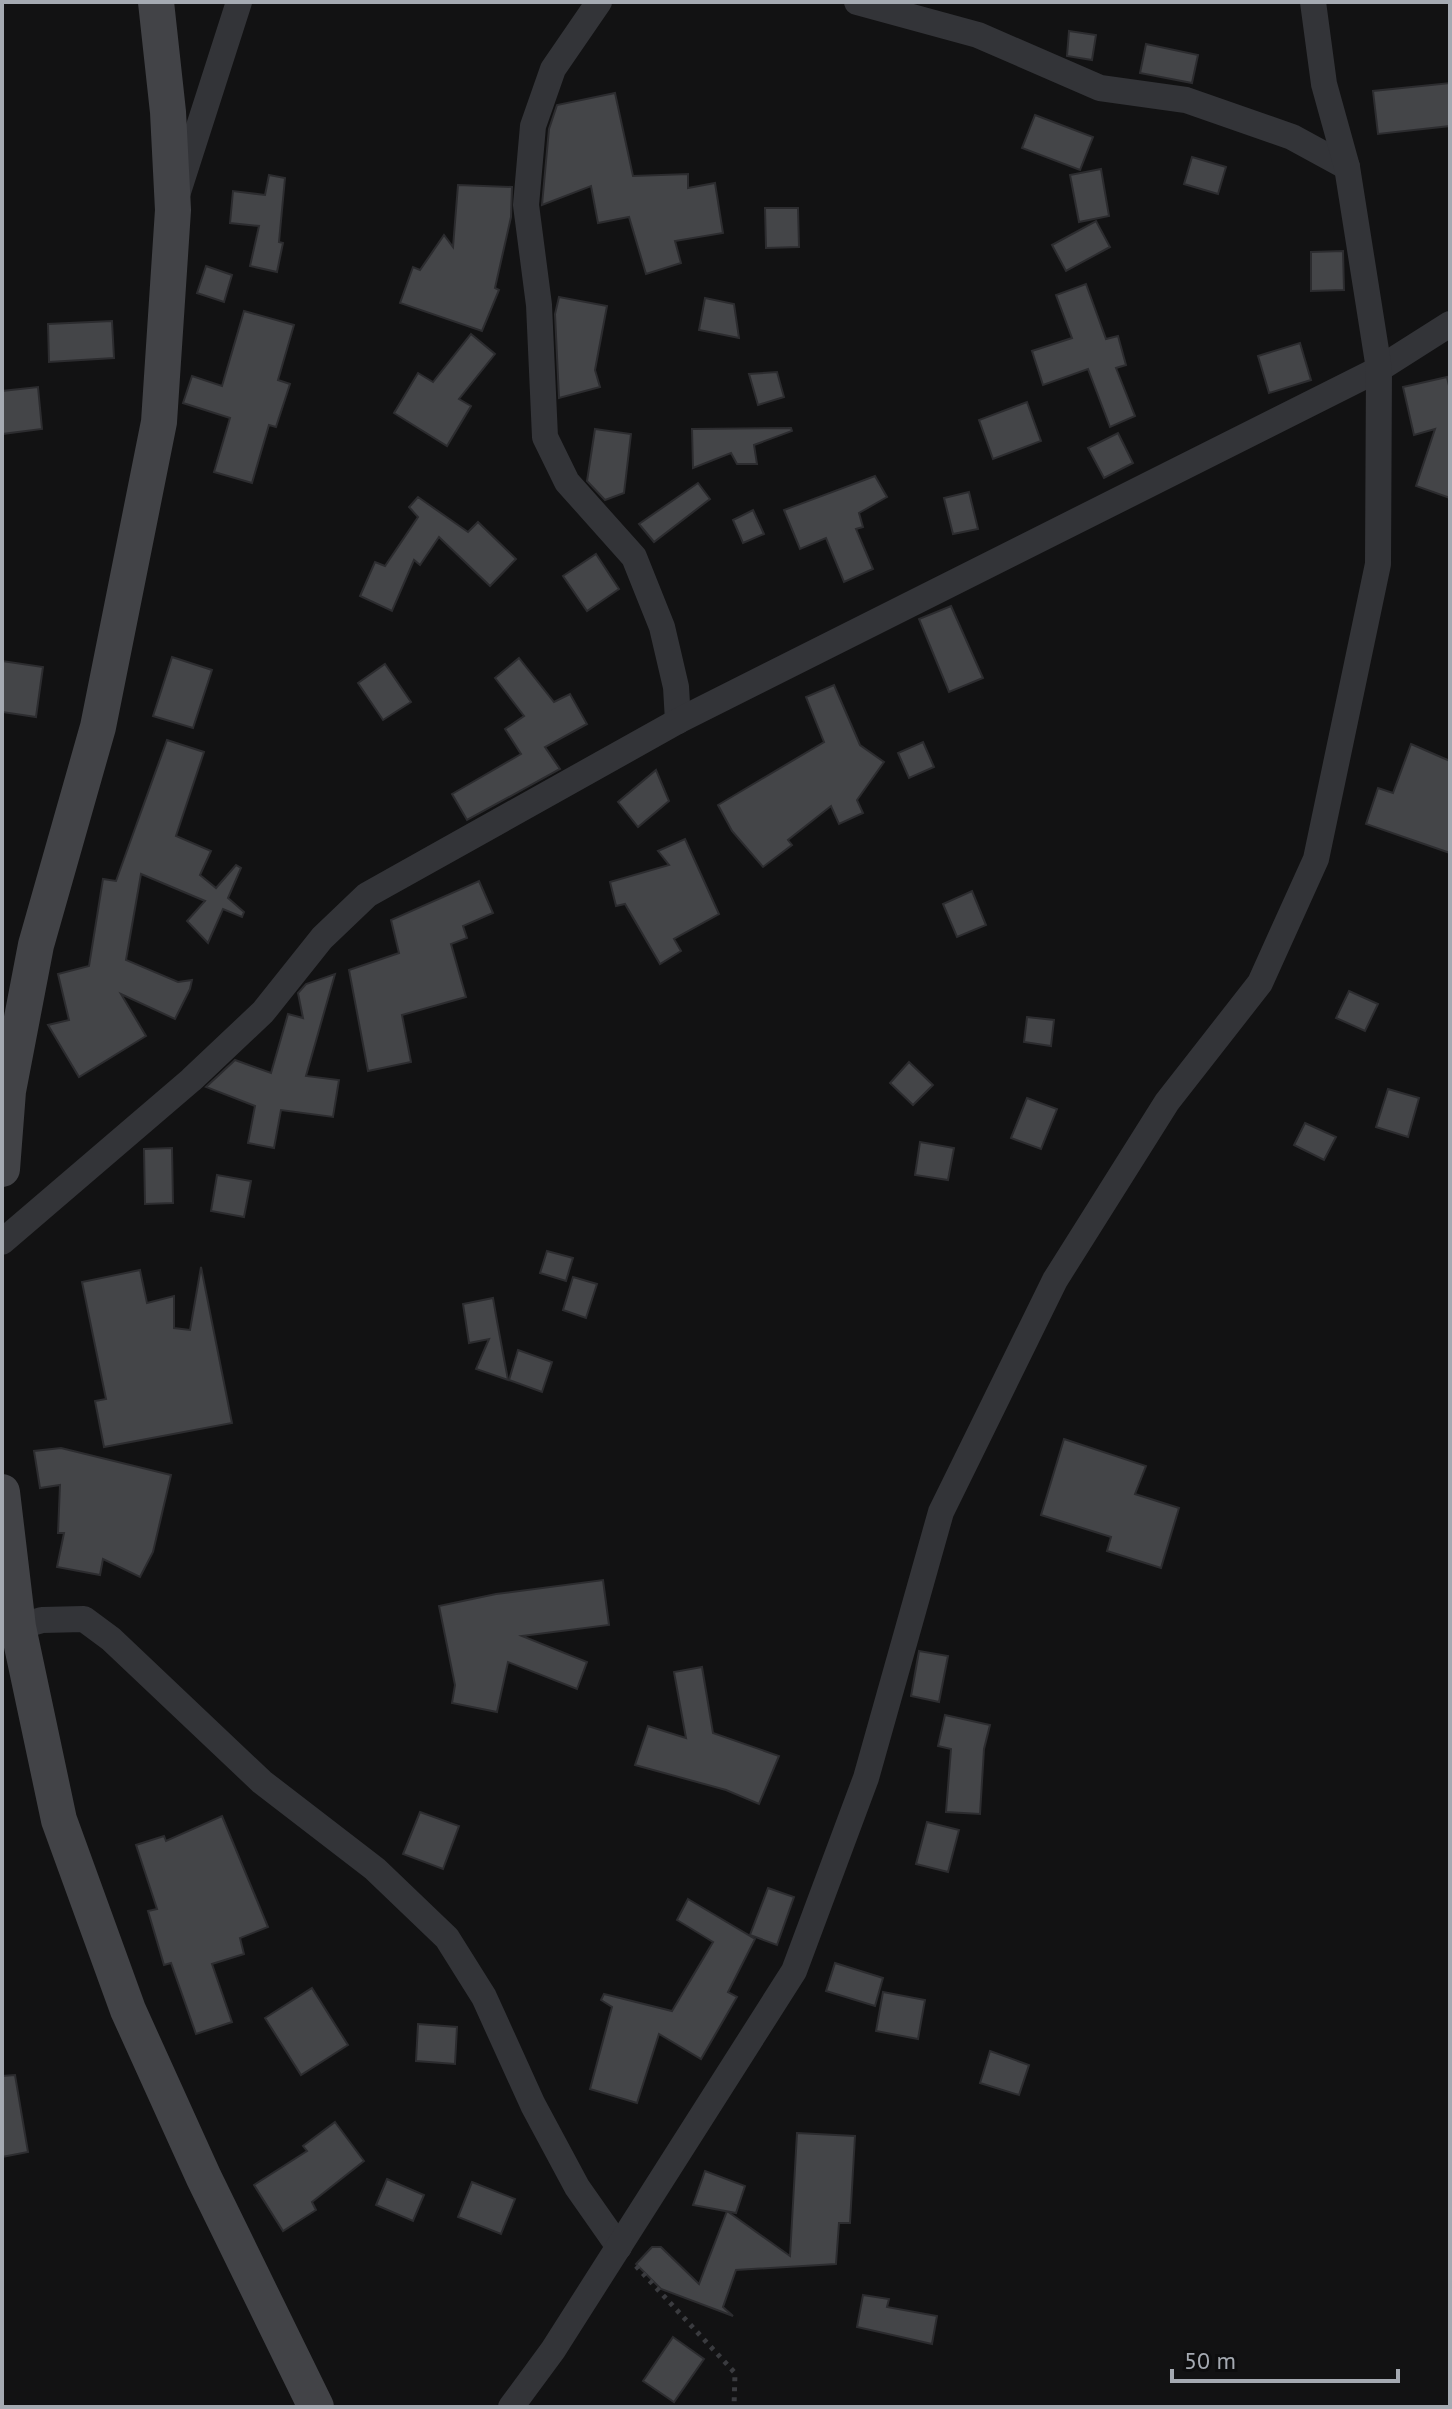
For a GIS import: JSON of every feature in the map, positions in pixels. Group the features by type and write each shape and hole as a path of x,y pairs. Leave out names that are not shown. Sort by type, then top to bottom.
{"main road":[{"path":"2,1169 8,1091 36,945 98,727 159,422 173,210 168,112 156,2"},
{"path":"2,1492 18,1627 59,1820 128,2010 204,2178 316,2407"}],"street":[{"path":"173,210 239,2"},
{"path":"599,2 553,69 533,126 526,205 539,305 545,437 567,482 634,557 662,627 676,687 678,721"},
{"path":"857,2 978,35 1100,88 1186,100 1292,137 1347,167"},
{"path":"511,2407 619,2247 794,1971 866,1778 941,1512 1055,1280 1167,1102 1260,983 1316,859 1378,564 1379,369 1347,167 1324,84 1313,2"},
{"path":"2,1242 191,1080 263,1012 322,938 367,895 678,721 1379,369 1450,324"},
{"path":"18,1627 42,1620 84,1619 111,1639 262,1782 375,1869 447,1938 484,1997 533,2105 577,2187 619,2247"}],"path":[{"path":"619,2247 735,2373 734,2407"}],"building":[{"path":"1069,31 1096,35 1092,60 1067,56"},
{"path":"1146,44 1198,55 1192,83 1140,73"},
{"path":"1450,83 1450,126 1378,134 1373,91"},
{"path":"615,93 633,176 688,174 688,188 715,183 723,233 675,241 681,263 646,274 629,217 598,223 591,186 542,205 549,129 557,105"},
{"path":"1035,115 1093,137 1080,170 1022,148"},
{"path":"1192,157 1226,167 1218,194 1184,184"},
{"path":"1101,169 1109,216 1079,222 1070,175"},
{"path":"269,175 285,178 279,242 283,243 277,272 250,266 259,226 230,223 233,191 265,195"},
{"path":"458,185 512,187 511,217 495,288 499,290 482,331 400,303 413,267 420,270 444,235 453,247"},
{"path":"765,208 798,208 799,247 766,248"},
{"path":"1096,221 1110,247 1066,271 1052,245"},
{"path":"1343,251 1344,290 1311,291 1311,252"},
{"path":"206,266 232,275 224,302 197,293"},
{"path":"1086,284 1106,339 1118,336 1126,365 1116,368 1135,416 1110,427 1088,369 1043,385 1032,351 1072,338 1056,295"},
{"path":"559,297 607,306 595,370 600,387 559,398 555,314"},
{"path":"705,298 734,304 739,338 699,330"},
{"path":"244,311 294,325 278,380 290,384 276,427 269,425 252,483 214,472 230,418 183,403 192,376 222,386"},
{"path":"112,321 114,358 49,362 48,324"},
{"path":"471,334 495,354 459,399 471,406 447,446 394,413 418,373 433,382"},
{"path":"1300,343 1311,380 1269,393 1258,356"},
{"path":"777,372 784,397 758,405 749,374"},
{"path":"1447,377 1450,390 1450,498 1416,486 1435,429 1414,435 1403,387"},
{"path":"38,387 42,429 2,434 2,391"},
{"path":"1027,402 1041,441 993,459 979,420"},
{"path":"791,428 792,431 754,445 757,464 737,464 731,453 693,468 692,429"},
{"path":"595,429 631,434 624,493 605,500 587,481"},
{"path":"1118,433 1133,463 1104,478 1088,448"},
{"path":"875,476 887,497 859,513 863,527 856,529 873,569 844,582 826,538 800,549 784,510"},
{"path":"698,483 710,499 654,542 639,524"},
{"path":"969,492 978,529 953,534 944,498"},
{"path":"418,497 468,532 478,522 516,559 490,586 439,537 420,565 414,560 392,611 360,596 375,562 385,566 418,517 409,507"},
{"path":"753,510 764,534 743,543 733,520"},
{"path":"596,554 619,589 587,611 563,576"},
{"path":"951,606 983,678 949,692 919,619"},
{"path":"172,657 212,670 193,728 153,716"},
{"path":"519,658 554,702 570,694 587,724 545,747 560,769 467,820 452,794 521,754 505,729 524,716 495,678"},
{"path":"2,661 43,667 36,717 2,712"},
{"path":"385,664 411,702 383,720 358,683"},
{"path":"834,685 860,745 884,762 857,800 863,813 839,824 831,806 788,840 792,845 763,867 732,831 718,805 824,742 806,697"},
{"path":"167,740 204,752 176,836 211,851 200,875 216,888 236,865 241,868 228,898 244,912 242,917 223,909 208,943 187,921 205,901 141,874 126,960 178,982 192,980 190,989 175,1019 121,994 146,1036 79,1077 48,1025 69,1020 58,974 89,966 103,879 116,881"},
{"path":"923,742 934,767 909,778 898,753"},
{"path":"1411,744 1450,761 1450,853 1366,824 1378,788 1393,793"},
{"path":"656,770 669,801 638,827 618,802"},
{"path":"685,839 719,914 674,939 681,951 660,964 625,904 616,906 610,882 669,865 658,851"},
{"path":"479,881 493,913 463,926 467,938 451,944 466,997 402,1015 411,1062 368,1071 349,970 399,953 391,920"},
{"path":"972,891 986,925 957,937 943,904"},
{"path":"335,974 306,1076 339,1080 333,1117 281,1110 274,1148 248,1143 255,1106 206,1087 235,1060 271,1073 288,1014 303,1018 298,993 306,984"},
{"path":"1349,991 1378,1004 1365,1031 1336,1018"},
{"path":"1027,1017 1054,1020 1051,1046 1024,1042"},
{"path":"909,1062 933,1085 913,1105 890,1083"},
{"path":"1388,1089 1419,1098 1408,1137 1376,1127"},
{"path":"1027,1098 1057,1109 1041,1149 1011,1138"},
{"path":"1305,1123 1336,1137 1324,1160 1294,1145"},
{"path":"920,1142 954,1148 948,1180 915,1175"},
{"path":"172,1148 173,1203 145,1204 144,1149"},
{"path":"217,1175 251,1181 244,1217 211,1211"},
{"path":"547,1251 573,1258 566,1281 540,1273"},
{"path":"201,1267 232,1423 104,1447 95,1401 106,1399 82,1282 140,1270 147,1303 174,1296 174,1328 190,1330"},
{"path":"573,1277 597,1284 586,1318 563,1310"},
{"path":"493,1298 508,1380 476,1369 489,1339 469,1343 463,1304"},
{"path":"518,1350 552,1362 542,1392 509,1380"},
{"path":"1064,1439 1146,1466 1135,1494 1179,1508 1161,1568 1107,1551 1111,1537 1041,1515"},
{"path":"61,1448 171,1475 153,1552 140,1577 103,1559 100,1575 57,1567 64,1533 58,1533 60,1485 40,1488 34,1451"},
{"path":"603,1580 609,1625 522,1636 587,1662 577,1689 508,1662 497,1712 452,1703 455,1685 439,1606 496,1594"},
{"path":"919,1651 948,1656 939,1702 911,1696"},
{"path":"702,1667 713,1733 779,1756 759,1804 726,1790 635,1765 648,1726 686,1738 674,1672"},
{"path":"945,1715 990,1725 984,1749 980,1814 946,1812 951,1749 938,1746"},
{"path":"420,1812 459,1826 443,1869 403,1854"},
{"path":"222,1816 268,1927 240,1938 244,1954 212,1964 232,2022 196,2034 171,1963 164,1965 148,1911 157,1909 136,1845 164,1836 166,1841"},
{"path":"927,1822 959,1830 948,1872 916,1864"},
{"path":"768,1888 794,1897 777,1945 750,1935"},
{"path":"688,1899 755,1939 728,1992 737,1997 701,2059 659,2034 637,2103 590,2089 612,2007 601,2000 604,1994 672,2011 713,1942 677,1920"},
{"path":"835,1963 883,1978 875,2006 826,1991"},
{"path":"312,1988 348,2045 301,2075 265,2018"},
{"path":"883,1992 925,2000 918,2039 876,2031"},
{"path":"418,2024 457,2027 455,2064 416,2061"},
{"path":"990,2051 1029,2065 1019,2095 980,2083"},
{"path":"15,2075 28,2152 2,2157 2,2076"},
{"path":"335,2122 364,2161 312,2202 316,2210 283,2231 254,2185 307,2151 303,2146"},
{"path":"797,2133 855,2136 850,2223 839,2223 836,2264 736,2270 723,2307 733,2316 661,2289 636,2264 652,2247 661,2247 699,2284 727,2211 790,2256"},
{"path":"705,2171 745,2186 736,2213 693,2205"},
{"path":"387,2179 424,2195 413,2221 376,2205"},
{"path":"472,2182 515,2199 501,2234 458,2217"},
{"path":"863,2295 889,2299 887,2307 937,2316 932,2344 857,2327"},
{"path":"673,2337 704,2359 674,2402 643,2381"}]}
